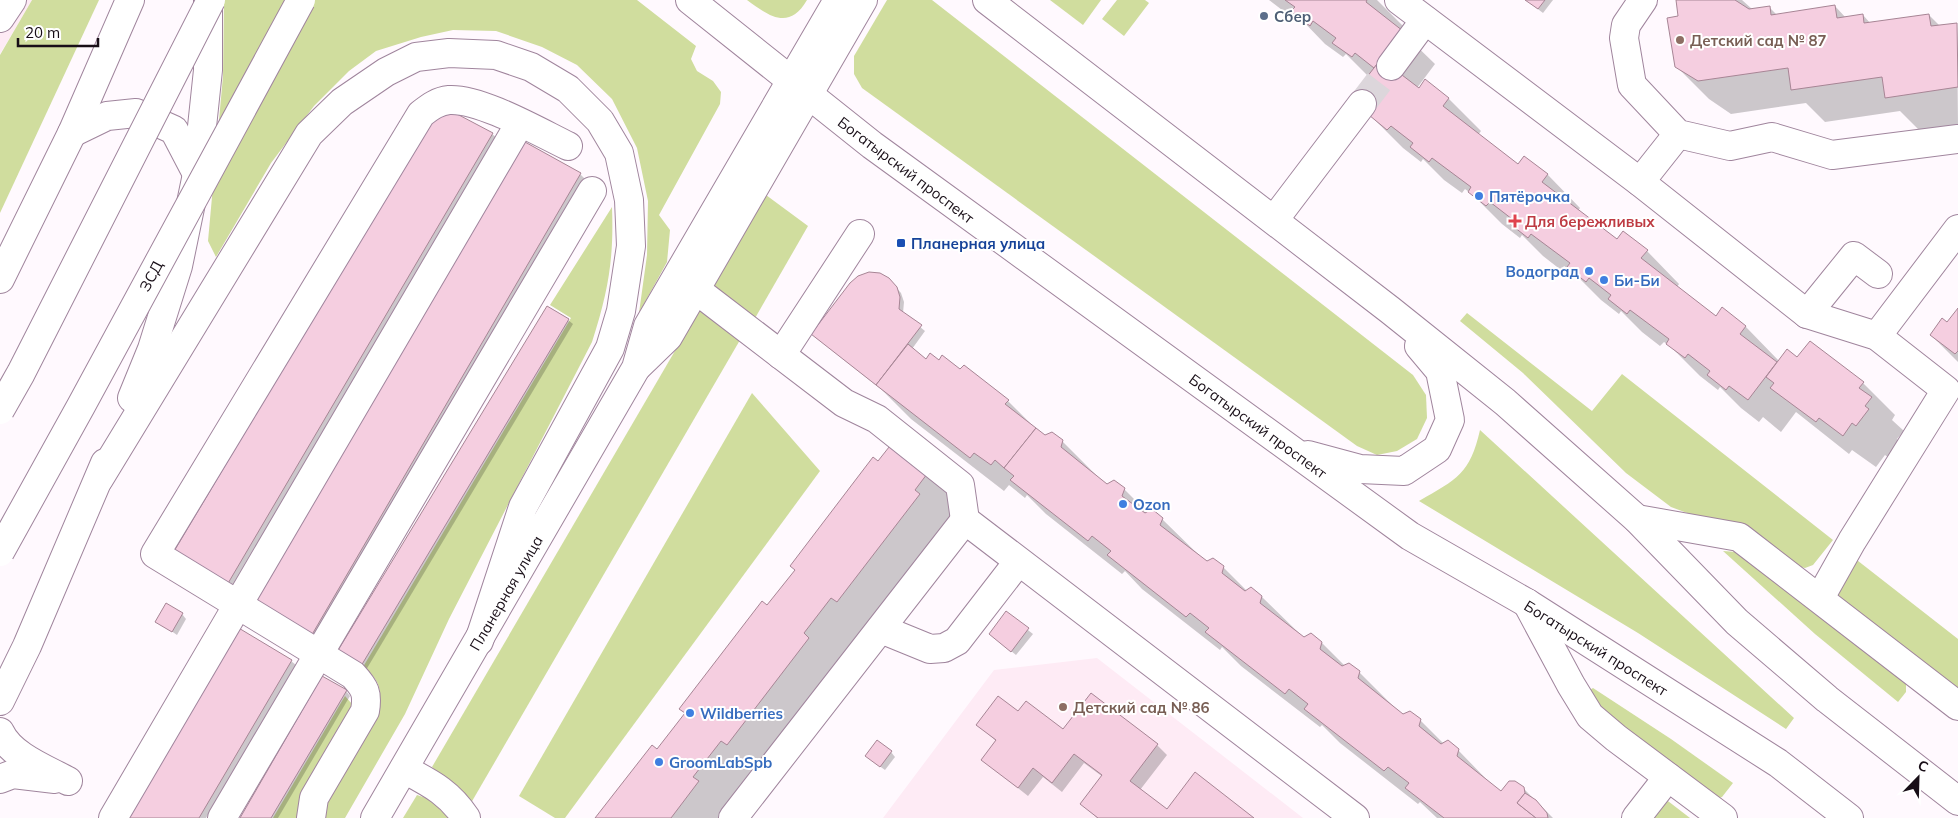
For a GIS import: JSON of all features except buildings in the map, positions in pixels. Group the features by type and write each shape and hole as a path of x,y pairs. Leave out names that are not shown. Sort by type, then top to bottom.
{"main road":[{"path":"0,18 12,0"},
{"path":"0,279 72,133 130,0"},
{"path":"0,702 27,646 152,348 178,266 197,174 208,70 210,0"},
{"path":"0,410 21,373 210,0"},
{"name":"ЗСД","path":"0,552 301,0"},
{"name":"Богатырский проспект","path":"690,0 935,193 1410,536 1526,603 1778,763 1849,818"},
{"name":"Планерная улица","path":"636,368 668,337 800,87 838,0"},
{"name":"Планерная улица","path":"375,818 636,368 648,326 800,87 863,0"},
{"path":"987,0 1274,220 1506,402 1637,519 1737,622 1827,700 1958,801"},
{"path":"1399,0 1640,182 1807,314 1877,336 1952,394 1852,540 1820,598"},
{"path":"1642,0 1626,25 1624,38 1632,85 1678,134 1730,146 1772,137 1832,156 1958,139"},
{"path":"1391,66 1425,20"},
{"path":"98,479 309,134 342,102 386,72 416,57 449,53 496,55 530,67 568,89 600,121 619,153 630,200 631,246 621,311 610,348 523,507 478,641"},
{"path":"311,818 314,798 365,711 368,697 363,686 353,675 156,554 421,114 435,103 448,100 466,101 486,107 568,146"},
{"path":"1274,220 1362,104"},
{"path":"72,133 107,116 136,113 174,130 197,174"},
{"path":"113,818 520,123"},
{"path":"1640,182 1678,134"},
{"path":"222,818 592,191"},
{"path":"1877,336 1958,229"},
{"path":"781,355 860,234"},
{"path":"1807,314 1854,256 1878,274"},
{"path":"694,289 844,403 877,419 960,485 965,520 1355,818"},
{"path":"1290,449 1360,469 1404,471 1437,449 1450,420 1440,371 1390,310"},
{"path":"1637,519 1739,537 1958,706"},
{"path":"733,818 965,520"},
{"path":"881,630 930,649 944,648 957,641 1018,562"},
{"path":"1526,603 1590,716 1616,738 1723,818"},
{"path":"0,732 2,737 20,754 68,781 13,774 0,779"},
{"path":"404,769 436,786 455,802 466,818"},
{"path":"1636,818 1668,777"}],"shaded area":[{"path":"0,0 32,0 0,54"},
{"name":"Детский сад № 86","path":"1097,658 1303,818 883,818 994,670"}],"green space":[{"path":"32,0 99,0 0,213 0,55"},
{"path":"224,0 637,0 696,46 691,59 697,71 713,81 721,92 720,104 659,215 670,230 667,262 639,313 647,255 648,201 637,148 612,99 577,65 542,47 496,31 453,30 421,37 376,51 349,71 314,106 271,163 216,257 208,241 223,76"},
{"path":"747,0 807,0 800,10 793,15 779,18 763,11"},
{"path":"887,0 932,0 1413,375 1426,395 1427,418 1417,439 1397,451 1377,455 1357,446 862,88 854,74 854,56"},
{"path":"1050,0 1101,0 1083,25"},
{"path":"1117,0 1145,0 1149,3 1124,36 1102,19"},
{"path":"766,195 808,226 754,320 711,288"},
{"path":"612,207 612,243 609,276 592,342 449,619 405,714 345,818 321,818 321,805 378,707 380,694 377,682 363,667 571,318 550,305"},
{"path":"700,308 740,340 471,803 432,767"},
{"path":"1467,313 1592,411 1622,374 1833,540 1813,565 1805,568 1793,565 1698,517 1671,507 1626,473 1523,373 1460,321"},
{"path":"752,393 820,471 565,818 555,818 519,796"},
{"path":"1480,430 1794,718 1786,729 1638,633 1419,501 1443,487 1460,474 1472,457"},
{"path":"1723,551 1737,552 1906,682 1906,692 1898,702 1815,634"},
{"path":"1853,557 1958,639 1958,695 1841,603 1835,591"},
{"path":"1593,688 1671,739 1733,783 1722,797 1714,800 1605,714 1588,691"},
{"path":"345,696 352,704 353,711 299,818 273,818"},
{"path":"417,795 435,801 454,818 403,818"},
{"path":"1664,798 1690,818 1653,818"}],"tunnel":[{"path":"1362,104 1391,66"}],"place":[{"name":"Сбер","path":"1264,16"},
{"name":"Детский сад № 87","path":"1680,40"},
{"name":"Пятёрочка","path":"1479,196"},
{"name":"Для бережливых","path":"1515,221"},
{"name":"Планерная улица","path":"901,243"},
{"name":"Водоград","path":"1589,271"},
{"name":"Би-Би","path":"1604,280"},
{"name":"Ozon","path":"1123,504"},
{"name":"Детский сад № 86","path":"1063,707"},
{"name":"Wildberries","path":"690,713"},
{"name":"GroomLabSpb","path":"659,762"}]}
